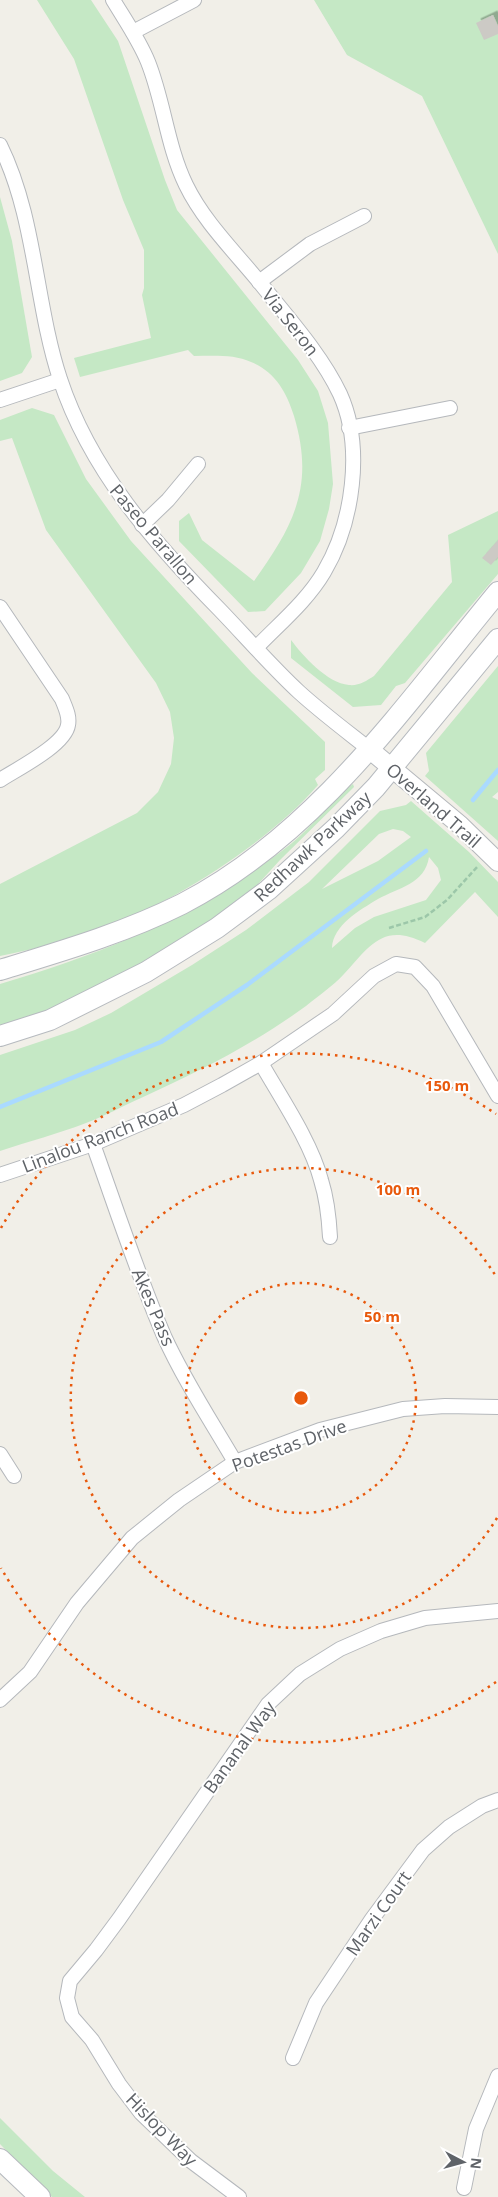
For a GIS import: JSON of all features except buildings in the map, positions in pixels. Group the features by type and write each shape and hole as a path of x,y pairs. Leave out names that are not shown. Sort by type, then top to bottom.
{"main road":[{"name":"Redhawk Parkway","path":"0,970 120,931 182,903 238,870 287,834 352,770 498,592"},
{"name":"Redhawk Parkway","path":"0,1036 50,1020 138,977 217,928 268,890 336,828 392,768 498,639"},
{"path":"0,2159 40,2197"}],"street":[{"name":"Via Seron","path":"112,0 133,32 148,62 174,154 186,185 206,218 260,282 322,362 340,395 349,428 353,469 349,503 339,543 318,580 300,602 256,648"},
{"path":"133,32 194,0"},
{"name":"Paseo Parallon","path":"0,145 21,199 44,319 60,380 79,424 109,480 142,525 198,588 298,692 369,749"},
{"path":"260,282 310,244 364,216"},
{"path":"0,400 60,380"},
{"path":"349,428 450,408"},
{"path":"142,525 168,500 198,464"},
{"path":"0,608 62,699 68,712 68,726 62,738 50,748 0,780"},
{"name":"Overland Trail","path":"369,749 460,825 498,862"},
{"name":"Linalou Ranch Road","path":"0,1175 93,1144 184,1105 262,1063 333,1014 374,976 396,964 415,968 433,986 497,1092"},
{"path":"262,1063 308,1147 321,1179 328,1212 330,1237"},
{"name":"Akes Pass","path":"93,1144 139,1275 165,1338 194,1394 235,1462"},
{"name":"Potestas Drive","path":"0,1700 30,1672 77,1603 132,1538 179,1500 235,1462 320,1430 403,1409 445,1406 498,1407"},
{"path":"0,1454 14,1476"},
{"name":"Bananal Way","path":"66,1998 70,1981 113,1927 243,1738 268,1704 300,1674 340,1649 381,1630 425,1618 498,1611"},
{"name":"Marzi Court","path":"292,2058 316,2003 372,1919 423,1850 448,1827 482,1806 498,1800"},
{"name":"Hislop Way","path":"66,1998 72,2017 92,2040 119,2084 141,2113 191,2161 239,2197"},
{"path":"464,2188 476,2129 498,2076"}],"path":[{"path":"390,928 425,917 447,900 478,866"}],"green space":[{"path":"37,0 91,0 118,41 177,210 298,360 318,391 328,423 333,484 329,509 320,541 301,573 265,611 248,612 179,541 179,521 189,513 202,540 254,581 280,541 290,523 297,504 301,484 302,463 300,441 291,407 278,383 267,371 259,366 244,359 223,356 194,356 188,350 80,377 74,358 151,338 142,295 144,288 144,250 123,200 74,59"},
{"path":"314,0 498,0 498,254 422,96 347,55"},
{"path":"0,197 12,241 32,357 22,373 0,381"},
{"path":"32,408 54,415 86,479 131,541 252,673 325,742 325,770 315,779 318,785 272,829 216,871 185,889 155,906 85,936 0,956 0,884 137,813 158,792 171,764 174,738 170,712 156,683 46,530 12,438 0,441 0,420"},
{"path":"498,511 498,574 405,683 396,686 381,705 353,707 291,658 291,640 316,668 341,683 356,685 374,676 452,582 448,535"},
{"path":"498,666 498,792 492,797 498,800 498,841 425,776 429,771 426,753"},
{"path":"353,784 354,787 280,860 249,894 202,928 139,967 37,1015 0,1027 0,984 106,948 140,934 206,901 238,882 287,847 310,827 341,793"},
{"path":"411,801 469,852 498,882 498,917 475,892 425,943 411,937 398,935 378,940 335,983 306,1006 267,1033 226,1056 184,1078 93,1120 65,1131 0,1151 0,1055 75,1030 111,1013 192,965 246,930 309,882 380,811 406,805","holes":["393,829 403,831 411,837 378,861 322,889 379,834","429,857 438,868 441,880 426,900 374,917 355,928 332,948 337,932 342,925 363,908 416,879 422,873"]},
{"path":"0,2118 53,2171 85,2197 52,2197 0,2144"}],"waterway":[{"path":"473,800 498,770"},
{"path":"0,1107 161,1042 247,985 426,851"}]}
